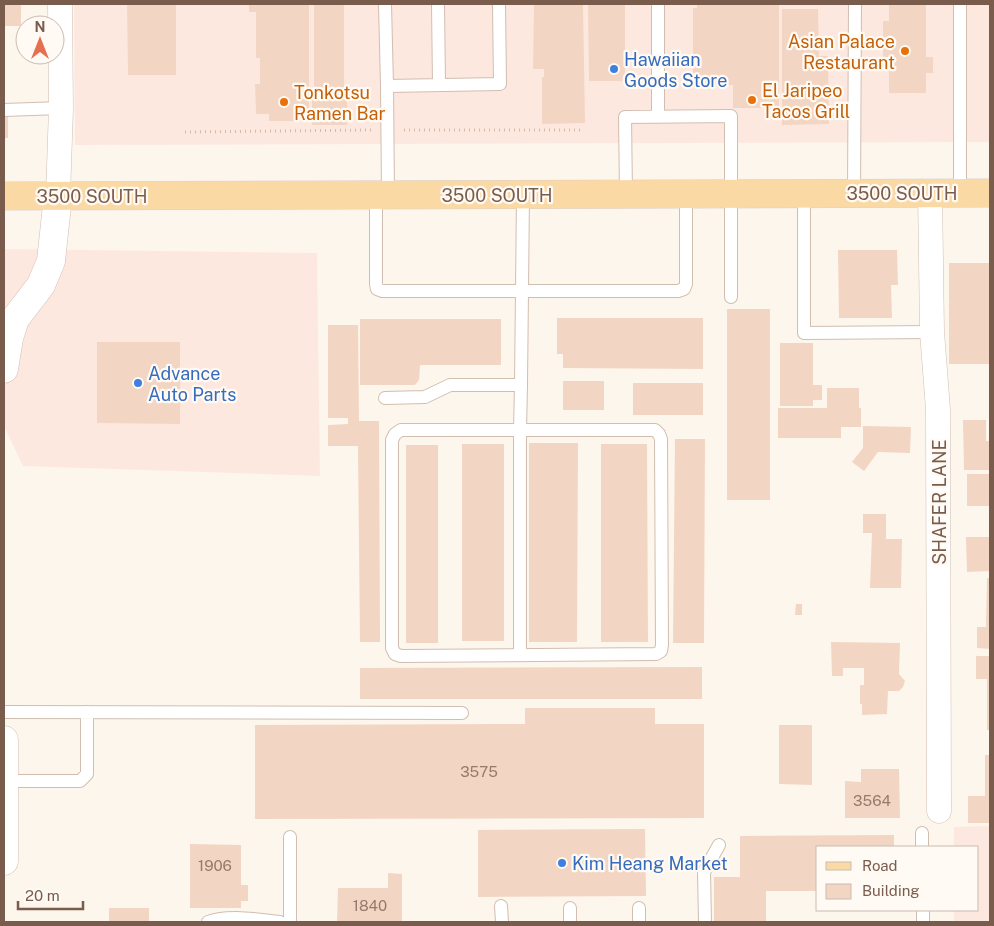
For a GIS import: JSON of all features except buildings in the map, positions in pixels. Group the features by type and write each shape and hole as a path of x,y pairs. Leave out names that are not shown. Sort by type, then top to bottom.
{"main road":[{"name":"3500 SOUTH","path":"4,196 990,193"}],"street":[{"path":"4,369 9,338 15,319 40,285 51,261 58,196 61,108 60,4"},
{"name":"SHAFER LANE","path":"930,192 932,332 938,409 939,811"},
{"path":"4,740 4,861"}],"lane":[{"path":"385,4 386,86 382,195 376,284 378,289 382,291 678,291 684,289 686,284 686,194"},
{"path":"438,4 439,85"},
{"path":"386,86 500,84 499,4"},
{"path":"658,4 658,117"},
{"path":"854,194 855,4"},
{"path":"960,4 960,192"},
{"path":"4,110 61,108"},
{"path":"626,194 626,117 731,116 731,297"},
{"path":"804,194 804,333 932,332"},
{"path":"520,655 523,195"},
{"path":"385,398 425,397 450,385 521,385"},
{"path":"401,430 520,430 654,430 659,434 661,439 661,651 656,654 401,656 395,654 392,648 392,440 395,434 401,430"},
{"path":"4,712 462,713"},
{"path":"4,782 80,781 88,774 87,712"},
{"path":"922,833 922,846"},
{"path":"290,837 290,922"},
{"path":"705,922 704,872 719,845"},
{"path":"501,906 502,922"},
{"path":"570,908 570,922"},
{"path":"639,908 639,922"},
{"path":"208,922 216,919 242,919 280,922"}],"path":[{"path":"185,132 369,130"},
{"path":"411,130 582,130"}],"shaded area":[{"path":"74,4 990,4 990,142 75,145"},
{"path":"4,249 317,253 320,476 23,466 4,426"},
{"path":"990,826 990,922 954,922 954,911 979,911 979,846 954,846 954,827"}],"place":[{"name":"Asian Palace Restaurant","path":"905,51"},
{"name":"Hawaiian Goods Store","path":"614,69"},
{"name":"El Jaripeo Tacos Grill","path":"752,100"},
{"name":"Tonkotsu Ramen Bar","path":"284,102"},
{"name":"Advance Auto Parts","path":"138,383"},
{"name":"Kim Heang Market","path":"562,863"}]}
